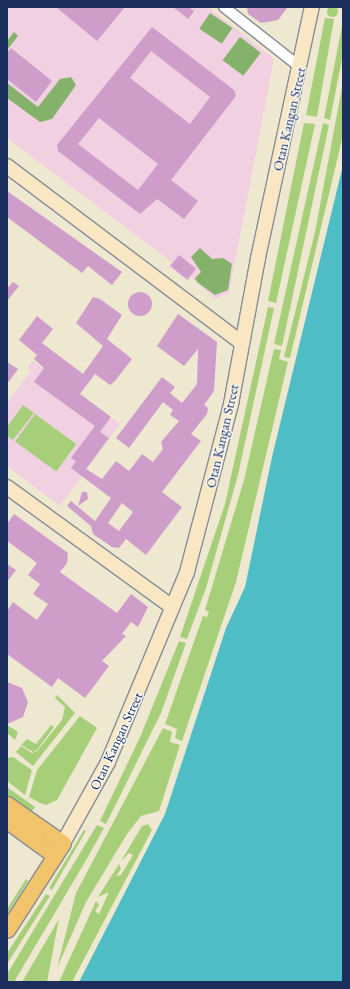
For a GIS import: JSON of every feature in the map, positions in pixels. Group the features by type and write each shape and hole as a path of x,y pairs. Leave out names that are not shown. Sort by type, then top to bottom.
{"main road":[{"name":"Otan Kangan Street","path":"63,843 108,762 172,607 213,481 312,7"},
{"path":"7,166 242,343"},
{"path":"7,487 172,607"},
{"path":"7,804 63,843 7,930"},
{"path":"7,821 55,856"}],"street":[{"path":"224,7 300,67"}],"shaded area":[{"path":"7,7 208,7 274,59 229,293 215,299 191,277 188,281 169,266 172,262 7,138"},
{"path":"33,361 120,424 60,506 7,466 7,403 31,371 27,368"}],"green space":[{"path":"330,6 334,6 336,7 336,15 330,16 327,13 327,9"},
{"path":"210,13 232,28 222,44 199,29"},
{"path":"325,18 334,19 317,117 306,115"},
{"path":"343,21 343,54 330,120 324,118"},
{"path":"14,32 18,36 7,50 7,41"},
{"path":"240,37 261,53 243,76 223,60"},
{"path":"71,77 76,85 52,119 40,122 7,98 7,83 38,107 60,79"},
{"path":"343,82 343,135 290,358 284,357 315,232"},
{"path":"304,123 315,124 276,303 268,301"},
{"path":"323,123 329,125 282,346 274,344"},
{"path":"200,248 212,259 223,258 232,264 228,290 215,295 197,282 195,278 201,272 191,257"},
{"path":"268,307 274,308 238,475 206,588 187,639 180,637 225,504"},
{"path":"274,349 281,350 279,359 288,362 236,582 182,741 175,738 177,729 165,724 203,616 207,617 209,612 205,610 244,480"},
{"path":"23,405 34,413 13,440 7,436 7,427"},
{"path":"35,414 76,444 56,471 15,442"},
{"path":"179,641 186,643 161,713 106,824 100,821 141,735"},
{"path":"57,695 75,713 33,766 16,752 21,746 32,753 37,751 62,720 65,707 55,698"},
{"path":"80,716 97,728 57,800 46,805 40,803 29,797 37,770"},
{"path":"7,725 18,732 15,740 7,733"},
{"path":"51,725 54,727 37,750 33,752 21,745 27,739 36,744"},
{"path":"163,728 172,732 170,742 180,745 159,811 141,816 127,834 86,902 57,968 76,893"},
{"path":"13,757 32,770 25,795 7,781 7,758"},
{"path":"7,787 35,807 31,812 7,795"},
{"path":"148,824 152,830 72,982 59,982 96,901 99,905 95,911 99,914 109,892 98,897 119,864 121,869 116,876 121,875 133,855 129,853 121,861 142,826"},
{"path":"97,825 104,828 85,862 14,982 7,982 7,974"},
{"path":"84,830 86,831 52,890 49,888"},
{"path":"26,879 28,881 7,914 7,909"},
{"path":"46,894 50,896 7,964 7,953"},
{"path":"59,919 47,982 22,982"}],"water":[{"path":"343,165 343,982 79,982 165,814 226,628 245,587 272,457"}],"building":[{"path":"56,7 125,7 97,41"},
{"path":"173,7 189,7 194,11 188,19"},
{"path":"247,7 288,7 278,20 261,23 248,14"},
{"path":"152,27 234,90 236,96 171,180 198,201 184,219 157,199 140,214 58,151 57,145","holes":["151,51 210,97 190,124 130,78","99,118 158,164 138,190 78,144"]},
{"path":"11,48 52,81 36,102 7,79 7,53"},
{"path":"7,191 122,272 112,285 88,266 82,273 7,217"},
{"path":"179,255 196,269 187,280 170,266"},
{"path":"13,282 19,286 7,301 7,289"},
{"path":"140,292 149,295 152,304 149,313 140,316 131,313 128,304 131,295"},
{"path":"93,297 100,299 122,315 107,339 132,359 115,381 110,385 95,374 80,394 111,417 100,432 109,438 86,469 102,479 116,461 129,471 142,454 153,462 163,449 161,442 179,421 170,415 173,410 163,402 129,448 116,438 162,377 175,387 170,393 182,403 197,384 198,349 184,366 157,346 178,314 217,342 214,391 204,405 208,408 207,414 191,434 201,441 162,492 182,507 146,555 126,539 119,548 112,547 93,534 91,526 67,506 71,501 95,521 111,498 71,468 76,461 71,458 95,426 34,382 44,368 34,359 37,355 19,340 37,316 53,329 42,343 83,374 103,346 76,323","holes":["122,503 133,512 119,531 108,523"]},
{"path":"7,362 18,369 7,384"},
{"path":"82,492 87,492 88,499 78,506"},
{"path":"14,514 68,553 67,563 60,572 117,613 131,594 148,607 138,627 131,622 122,634 126,636 102,661 109,666 85,698 58,678 52,687 7,654 7,611 13,602 37,620 48,604 33,594 40,584 28,575 37,563 7,541 7,524"},
{"path":"7,564 16,570 7,582"},
{"path":"7,682 22,688 28,702 23,717 7,724"}]}
